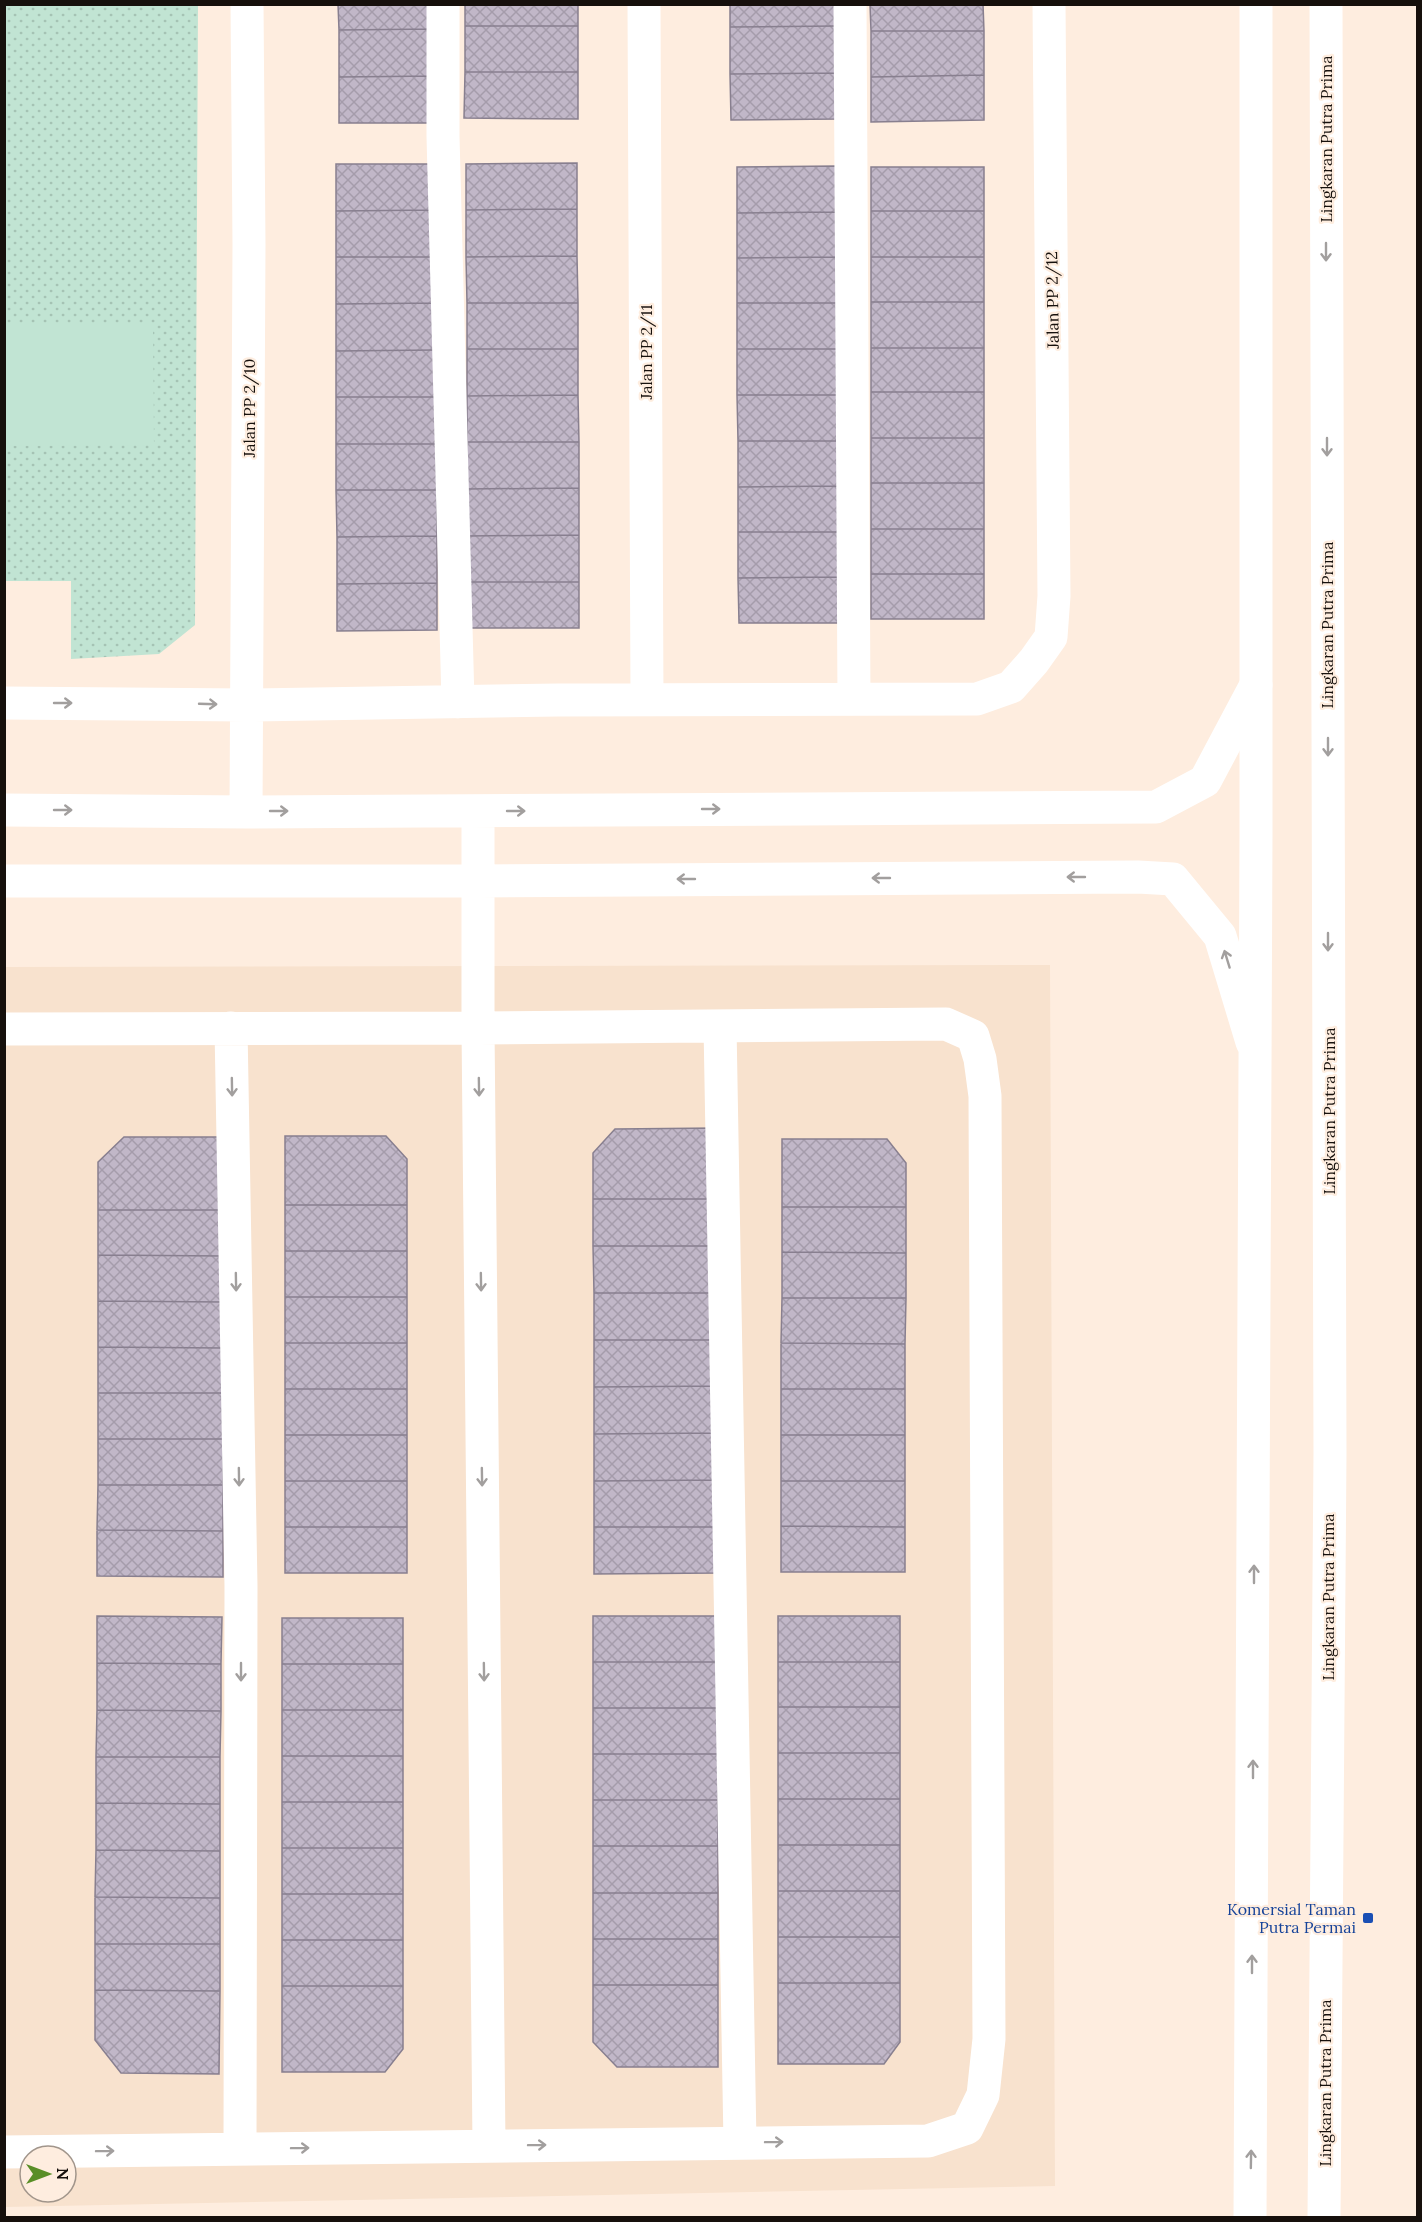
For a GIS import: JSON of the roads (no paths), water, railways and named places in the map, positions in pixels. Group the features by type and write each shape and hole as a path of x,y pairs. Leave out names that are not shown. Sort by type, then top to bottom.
{"street":[{"name":"Jalan PP 2/10","path":"246,812 249,245 247,4"},
{"path":"443,4 443,136 458,702"},
{"name":"Jalan PP 2/11","path":"644,4 647,700"},
{"path":"850,4 854,699"},
{"name":"Jalan PP 2/12","path":"4,703 247,705 977,699 1011,687 1051,637 1054,596 1049,4"},
{"path":"1250,2217 1256,1055 1256,4"},
{"name":"Lingkaran Putra Prima","path":"1324,2217 1330,1465 1326,4"},
{"path":"4,810 246,812 1156,807 1205,781 1256,685"},
{"path":"478,811 489,2146"},
{"path":"4,880 1114,877 1173,879 1220,936 1256,1055"},
{"path":"4,1029 946,1024 973,1036 980,1059 985,1096 989,2039 983,2095 967,2128 928,2140 4,2152"},
{"path":"720,1026 740,2143"},
{"path":"231,1028 241,1586 240,2149"}],"place":[{"name":"Komersial Taman Putra Permai","path":"1368,1918"}]}
